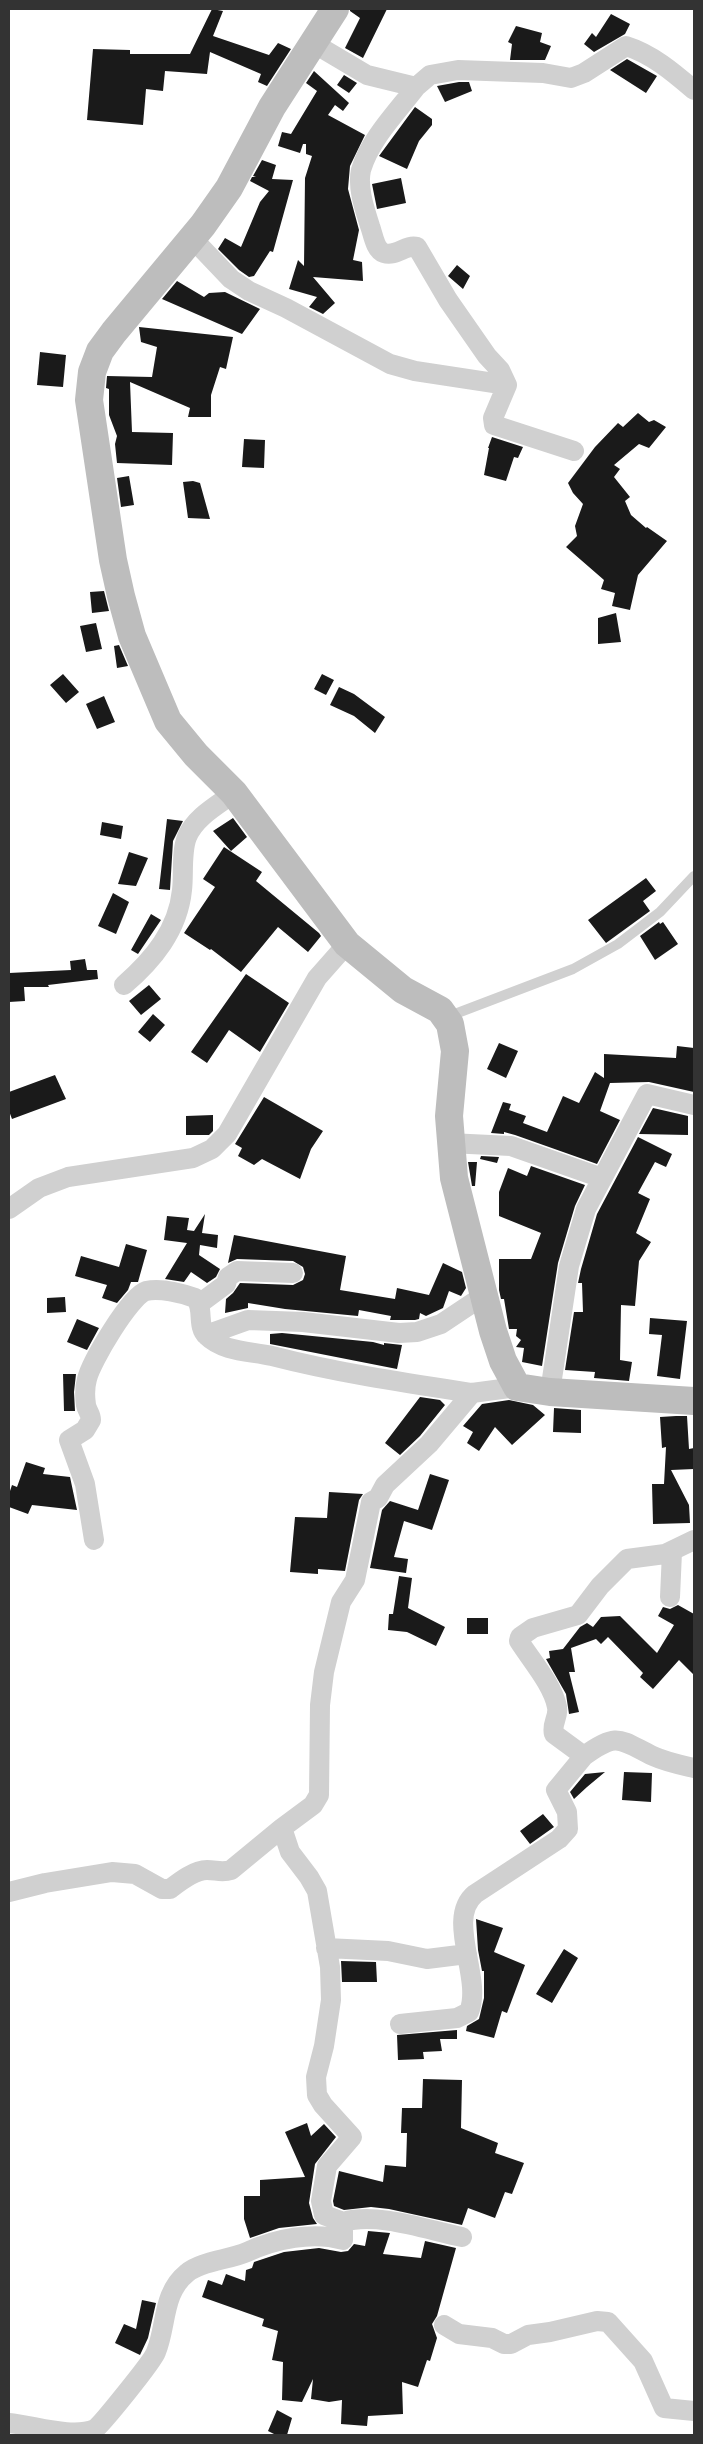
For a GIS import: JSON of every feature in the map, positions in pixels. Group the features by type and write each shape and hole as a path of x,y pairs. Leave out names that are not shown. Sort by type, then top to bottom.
{"street":[{"path":"335,9 272,107 229,188 192,238 100,351 92,372 89,400 113,560 132,636 168,721 196,756 234,793 347,944 389,980 440,1010 446,1017 452,1030 455,1051 449,1116 449,1143 454,1178 483,1296 503,1361 517,1387"},
{"path":"313,44 367,75 416,87"},
{"path":"574,451 494,425 493,418 507,385 500,370 487,356 448,300 417,247 410,246 392,253 382,252 378,248 367,218 361,190 361,170 386,125 416,87 430,75 458,70 543,73 571,78 584,73 626,46 638,50 660,63 694,90"},
{"path":"192,238 231,279 249,291 286,308 390,364 415,372 507,385"},
{"path":"124,985 152,958 173,921 182,892 187,836 207,813 234,793"},
{"path":"9,1209 39,1188 68,1177 193,1158 212,1149 227,1134 318,978 347,944"},
{"path":"550,1392 569,1266 586,1210 602,1178 647,1094 694,1105"},
{"path":"449,1143 511,1146 602,1178"},
{"path":"199,1304 226,1284 228,1277 237,1272 293,1274"},
{"path":"94,1540 85,1484 70,1441 72,1437 85,1430 91,1420 86,1406 86,1396 87,1379 91,1367 110,1333 142,1293 154,1290 184,1294 195,1298 199,1304 202,1328 206,1335 226,1347 287,1361 472,1394 517,1387 550,1392 694,1401"},
{"path":"206,1335 248,1320 303,1322 399,1333 417,1332 441,1324 483,1296"},
{"path":"9,1892 44,1883 112,1872 135,1874 164,1890 170,1889 178,1882 202,1871 224,1872 231,1870 313,1805 319,1795 320,1704 324,1672 341,1602 355,1580 371,1502 378,1498 385,1485 429,1444 472,1394"},
{"path":"584,1756 554,1734 553,1728 558,1717 557,1705 541,1674 519,1641 520,1637 533,1628 578,1615 600,1586 627,1559 672,1552 694,1540"},
{"path":"670,1597 672,1552"},
{"path":"400,2024 457,2018 469,2012 472,2001 462,1923 466,1904 475,1894 564,1835 568,1829 569,1819 556,1790 584,1756 607,1743 625,1742 657,1758 694,1768"},
{"path":"282,1828 290,1852 317,1891 330,1967 331,2000 324,2046 316,2077 317,2095 323,2106 352,2137 328,2163 322,2201 324,2214 343,2222 350,2220 379,2220 462,2237"},
{"path":"326,1948 388,1951 427,1958 467,1954"},
{"path":"9,2423 73,2432 82,2432 96,2428 106,2419 156,2354 170,2295 186,2273 199,2266 233,2258 270,2241 302,2238 343,2240 343,2222"},
{"path":"444,2325 459,2334 492,2338 504,2344 511,2344 528,2335 597,2321 608,2322 643,2361 664,2408 694,2411"}],"lane":[{"path":"446,1017 574,969 618,944 660,912 694,876"}],"building":[{"path":"212,9 223,11 213,36 269,55 278,43 291,49 267,86 258,82 261,74 210,52 207,74 165,71 163,91 146,89 143,125 87,120 93,49 130,50 130,54 190,54"},
{"path":"350,9 387,9 363,58 345,48 360,18"},
{"path":"611,14 630,24 625,34 594,52 584,44 592,33 596,37"},
{"path":"516,26 542,33 540,42 551,46 545,60 510,60 512,44 508,42"},
{"path":"627,59 657,76 646,93 610,70"},
{"path":"314,71 349,103 343,111 335,105 328,115 365,135 350,166 348,189 359,230 353,260 362,262 363,281 313,277 335,303 323,314 309,307 317,297 289,289 298,260 304,266 305,178 312,156 306,154 306,144 303,144 300,153 278,146 282,132 291,134 317,91 306,83"},
{"path":"344,75 357,83 349,93 337,85"},
{"path":"469,82 472,91 445,102 437,86"},
{"path":"415,107 432,119 432,125 419,141 407,169 379,156"},
{"path":"262,160 276,165 272,179 293,180 273,252 270,251 254,276 249,277 239,270 218,249 225,238 241,247 260,202 269,191 250,181 252,177 256,177 253,176"},
{"path":"401,178 406,203 377,209 372,184"},
{"path":"457,265 470,276 463,289 448,276"},
{"path":"177,281 204,297 209,293 225,292 260,309 242,334 162,299"},
{"path":"139,327 233,337 226,369 220,367 211,395 211,417 188,417 190,408 130,382 132,432 173,433 172,465 117,463 115,444 117,436 109,415 109,389 106,388 107,376 152,377 157,347 141,342"},
{"path":"40,352 66,355 63,387 37,385"},
{"path":"638,413 649,422 654,420 666,427 649,448 639,444 614,465 620,469 614,477 630,497 625,501 631,515 646,528 667,541 638,575 630,610 612,606 615,593 601,589 604,580 566,547 577,536 575,526 583,504 573,493 568,483 595,447 618,423 623,427"},
{"path":"492,437 523,447 518,458 514,457 506,481 484,475 488,448"},
{"path":"244,439 265,440 264,468 242,467"},
{"path":"129,476 134,505 121,507 117,478"},
{"path":"193,481 200,483 210,519 188,518 183,482"},
{"path":"104,591 109,611 92,613 90,592"},
{"path":"616,613 621,642 598,644 598,618"},
{"path":"96,623 102,649 86,652 80,626"},
{"path":"119,645 128,666 117,668 114,646"},
{"path":"63,674 79,692 66,703 50,685"},
{"path":"322,674 334,680 326,695 314,689"},
{"path":"339,687 354,694 385,717 375,733 354,716 330,705"},
{"path":"104,696 115,722 97,729 86,704"},
{"path":"233,818 247,837 231,851 213,831"},
{"path":"167,819 183,821 173,841 170,890 159,889"},
{"path":"102,822 123,826 121,839 100,835"},
{"path":"224,847 262,872 256,881 319,933 321,936 308,952 278,927 241,972 211,949 184,933 215,887 203,879"},
{"path":"129,852 148,858 136,886 118,884"},
{"path":"646,878 656,891 643,901 650,911 606,943 588,920"},
{"path":"113,893 129,902 116,934 98,926"},
{"path":"151,914 161,920 138,954 131,950"},
{"path":"659,922 660,924 663,922 678,944 655,960 640,936"},
{"path":"85,959 87,970 97,970 98,979 48,985 49,987 24,987 25,1001 9,1002 9,973 71,970 70,961"},
{"path":"246,974 289,1003 260,1052 229,1030 207,1063 191,1052"},
{"path":"149,985 161,999 141,1015 129,1001"},
{"path":"153,1014 165,1025 150,1042 138,1032"},
{"path":"499,1043 518,1051 506,1078 487,1069"},
{"path":"677,1046 694,1048 694,1092 649,1082 610,1083 600,1111 620,1120 597,1164 515,1135 504,1132 504,1134 491,1133 503,1102 511,1104 509,1110 526,1116 523,1123 547,1132 563,1096 579,1103 595,1072 604,1078 604,1054 676,1058"},
{"path":"55,1075 66,1099 12,1119 9,1111 9,1092"},
{"path":"264,1097 323,1131 311,1149 300,1179 262,1159 254,1165 238,1156 242,1148 235,1144"},
{"path":"653,1108 688,1116 688,1135 639,1134"},
{"path":"213,1115 213,1131 209,1135 186,1135 186,1116"},
{"path":"638,1137 672,1154 666,1167 655,1162 638,1193 650,1199 636,1233 651,1242 639,1261 635,1306 621,1305 620,1360 632,1362 629,1381 594,1378 595,1372 565,1370 574,1312 583,1312 582,1283 578,1283 597,1214"},
{"path":"481,1156 499,1157 497,1163 480,1159"},
{"path":"468,1162 477,1162 475,1186 472,1186"},
{"path":"531,1166 585,1185 575,1206 558,1263 542,1366 522,1362 524,1348 516,1347 521,1340 516,1336 517,1329 509,1329 504,1299 501,1299 499,1290 499,1259 531,1259 541,1233 499,1216 499,1192 508,1168 527,1176"},
{"path":"205,1214 202,1233 218,1235 217,1248 200,1245 199,1255 220,1269 216,1277 207,1283 191,1272 184,1282 165,1279 187,1243 164,1240 167,1216 189,1218 187,1230 194,1231"},
{"path":"234,1235 346,1256 340,1290 395,1299 397,1288 429,1295 443,1263 462,1272 466,1288 461,1296 449,1291 443,1308 426,1316 420,1313 419,1319 415,1320 390,1320 391,1316 359,1310 358,1316 285,1309 248,1303 248,1308 225,1313 226,1299 240,1283 293,1285 303,1280 305,1274 303,1267 293,1261 237,1259 228,1263"},
{"path":"126,1244 147,1250 138,1282 131,1282 128,1290 117,1303 102,1298 107,1285 75,1276 81,1256 119,1267"},
{"path":"65,1297 66,1312 47,1313 47,1298"},
{"path":"650,1318 687,1321 680,1379 657,1376 662,1335 649,1334"},
{"path":"77,1319 99,1328 87,1350 67,1342"},
{"path":"282,1333 373,1342 384,1345 384,1343 402,1345 397,1369 270,1344 270,1334"},
{"path":"63,1374 76,1374 74,1392 75,1411 64,1411"},
{"path":"420,1397 440,1400 445,1405 420,1436 400,1455 385,1443"},
{"path":"509,1400 533,1405 545,1415 512,1445 495,1427 479,1451 467,1443 473,1432 463,1426 482,1404"},
{"path":"554,1408 581,1410 581,1433 553,1432"},
{"path":"687,1416 689,1449 694,1448 694,1469 671,1470 689,1505 690,1523 653,1524 652,1484 664,1484 666,1447 662,1448 660,1417"},
{"path":"26,1462 45,1468 43,1474 70,1477 77,1510 32,1505 28,1514 9,1507 9,1494 12,1485 17,1487"},
{"path":"430,1474 449,1480 432,1530 404,1521 394,1557 408,1559 406,1573 370,1568 382,1510 390,1501 418,1510"},
{"path":"329,1492 363,1494 359,1500 345,1571 318,1569 318,1574 290,1572 295,1517 327,1518"},
{"path":"399,1576 412,1578 408,1608 445,1627 436,1646 407,1632 388,1630 389,1614 393,1614"},
{"path":"678,1605 694,1614 694,1675 679,1660 653,1689 640,1677 643,1673 608,1637 601,1644 596,1639 571,1648 575,1672 569,1672 579,1712 569,1714 566,1694 546,1659 550,1658 549,1651 563,1649 580,1627 587,1623 593,1627 601,1617 620,1616 657,1653 674,1625 658,1616 663,1607 670,1609"},
{"path":"467,1618 488,1618 488,1634 467,1634"},
{"path":"605,1772 574,1799 570,1792 585,1774"},
{"path":"624,1772 652,1773 651,1802 622,1800"},
{"path":"543,1814 554,1827 530,1844 520,1831"},
{"path":"476,1919 503,1928 494,1952 525,1965 507,2013 502,2011 494,2038 466,2031 467,2026 479,2019 484,1998 484,1971 482,1971 478,1950"},
{"path":"564,1949 578,1958 552,2003 536,1994"},
{"path":"341,1961 376,1962 377,1982 342,1982"},
{"path":"457,2030 457,2039 440,2039 442,2051 423,2052 424,2059 398,2060 397,2035"},
{"path":"423,2079 462,2080 461,2128 498,2143 495,2153 524,2163 512,2194 505,2192 495,2218 468,2208 462,2225 389,2209 371,2207 344,2210 334,2206 333,2201 339,2171 383,2182 385,2165 406,2167 407,2133 401,2133 402,2108 422,2108"},
{"path":"307,2123 311,2136 324,2124 336,2137 315,2164 309,2203 313,2218 317,2224 279,2228 250,2238 244,2219 244,2196 260,2196 260,2180 305,2177 285,2132"},
{"path":"368,2231 390,2233 383,2254 421,2258 425,2241 456,2248 437,2316 432,2324 437,2338 430,2361 427,2360 418,2387 402,2382 403,2414 368,2416 367,2426 341,2424 342,2400 329,2402 311,2399 313,2379 302,2402 282,2400 283,2362 272,2360 278,2331 262,2326 264,2319 202,2297 208,2280 222,2285 226,2274 245,2281 246,2270 252,2268 254,2262 284,2252 319,2248 341,2252 348,2251 354,2244 365,2246"},
{"path":"142,2300 156,2303 148,2338 140,2355 115,2343 124,2324 136,2329"},
{"path":"277,2410 292,2418 287,2435 276,2435 268,2431"}]}
